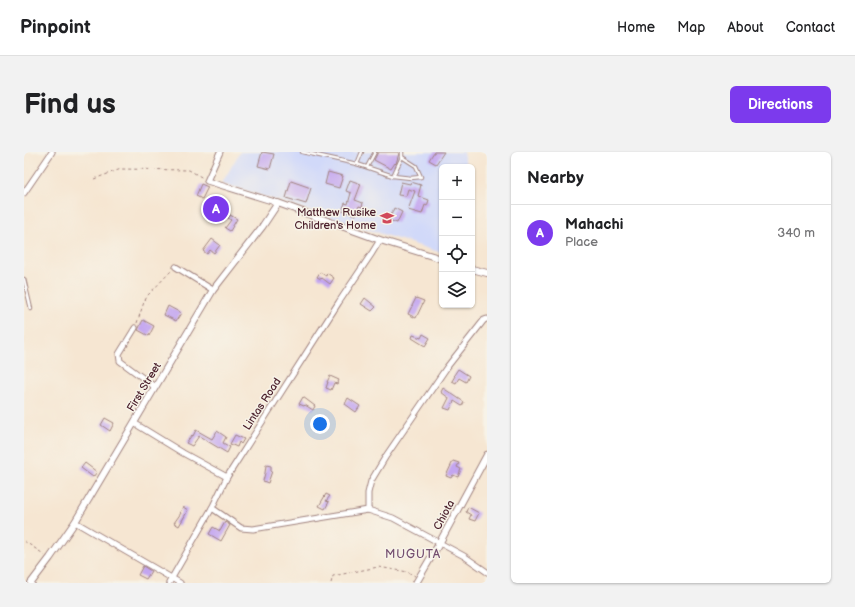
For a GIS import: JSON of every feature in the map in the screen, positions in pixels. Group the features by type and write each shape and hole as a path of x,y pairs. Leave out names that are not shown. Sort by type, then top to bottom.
{"street":[{"path":"24,193 52,152"},
{"path":"220,152 207,181 278,203 380,240 439,258"},
{"name":"First Street","path":"31,583 75,522 213,290 262,227 278,203"},
{"name":"Lintas Road","path":"170,581 212,508 227,477 380,240"},
{"path":"176,267 213,290"},
{"path":"475,270 487,273"},
{"path":"368,510 368,493 371,481 386,456 447,366 484,320 487,319"},
{"path":"135,328 119,354 120,361 155,387"},
{"path":"134,423 183,453 227,477"},
{"name":"Chiota","path":"418,580 487,455"},
{"path":"212,508 241,528 253,529 368,510 394,518 440,542 487,572"},
{"path":"75,522 170,581 180,583"}],"lane":[{"path":"302,152 357,164 393,176 411,178 421,177 416,166 402,157"},
{"path":"357,164 362,152"},
{"path":"367,167 375,152"},
{"path":"393,176 402,157 402,152"},
{"path":"24,279 31,309"}],"path":[{"path":"94,179 121,169 189,170 207,181"},
{"path":"135,328 148,295 176,267"},
{"path":"24,541 50,558"},
{"path":"332,583 333,576 378,567 408,572 418,580"}],"shaded area":[{"name":"Matthew Rusike Children's Home","path":"240,152 464,152 466,164 439,164 439,252 222,183"}],"building":[{"path":"262,152 274,154 270,169 258,166"},
{"path":"378,152 399,153 396,164 395,163 391,169 374,160"},
{"path":"434,152 444,152 436,164 429,160"},
{"path":"328,172 343,176 339,188 325,184"},
{"path":"350,180 361,184 355,200 363,203 362,207 359,206 356,215 342,211 345,203 348,204 351,193 346,191"},
{"path":"291,181 311,188 306,204 286,198"},
{"path":"401,182 410,184 411,182 421,185 418,196 429,200 427,206 425,205 422,214 408,210 415,191 408,189 406,196 398,195"},
{"path":"201,184 208,187 202,199 196,196"},
{"path":"394,208 402,212 397,223 389,220"},
{"path":"230,215 237,219 230,231 225,228 231,220 228,218"},
{"path":"212,239 220,245 214,253 210,250 207,254 203,251"},
{"path":"320,272 326,276 327,273 334,278 330,284 322,278 317,277"},
{"path":"365,298 376,307 372,311 361,304"},
{"path":"416,298 424,301 416,318 408,314"},
{"path":"168,306 181,313 176,321 164,315"},
{"path":"143,320 154,326 149,336 138,330"},
{"path":"423,334 430,338 425,346 412,338 413,335 421,338"},
{"path":"458,369 469,376 466,382 459,378 456,383 452,381"},
{"path":"330,376 339,380 337,384 334,383 331,390 326,388"},
{"path":"443,388 464,402 462,406 454,401 450,410 444,408 449,398 441,392"},
{"path":"303,397 315,406 313,410 305,405 299,404"},
{"path":"348,398 360,406 356,412 345,404"},
{"path":"105,418 114,423 110,431 101,425"},
{"path":"196,430 212,439 217,431 226,437 223,443 230,447 227,453 199,436 192,446 186,443 192,435 193,436"},
{"path":"235,435 244,439 241,444 239,442 237,447 230,444"},
{"path":"453,461 459,463 457,467 461,469 458,477 453,475 451,478 446,476"},
{"path":"85,463 97,472 93,477 81,468"},
{"path":"266,465 271,466 272,471 268,483 263,481"},
{"path":"326,494 330,496 326,501 329,502 325,509 319,506"},
{"path":"183,507 188,510 179,526 174,523"},
{"path":"468,507 479,513 475,521 469,519 471,515 466,512"},
{"path":"225,522 230,525 221,541 209,534 213,527 220,531"},
{"path":"143,566 151,571 146,579 138,575"}],"place":[{"name":"Mahachi","path":"216,209"},
{"name":"Matthew Rusike Children's Home","path":"387,218"}],"district":[{"name":"MUGUTA","path":"413,554"}]}
